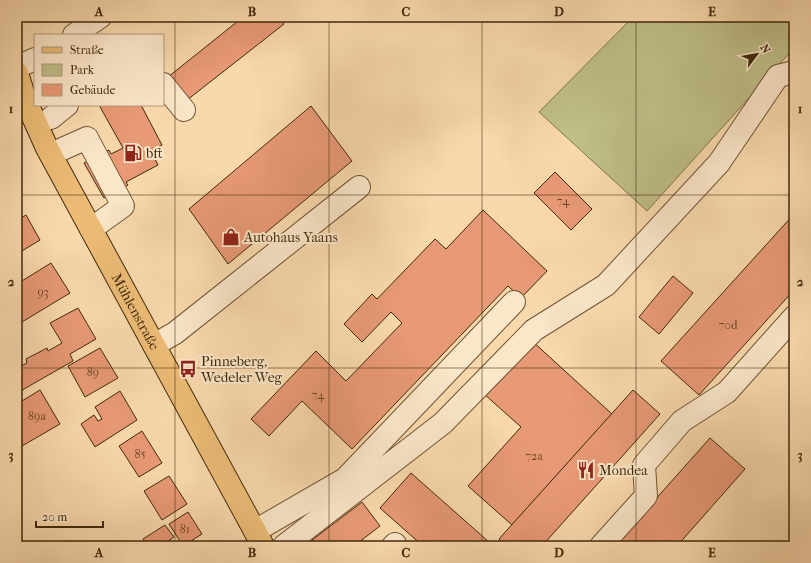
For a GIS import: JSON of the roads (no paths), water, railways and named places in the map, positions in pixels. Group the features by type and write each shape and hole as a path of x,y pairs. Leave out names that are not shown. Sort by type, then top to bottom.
{"main road":[{"name":"Mühlenstraße","path":"17,73 25,99 51,154 259,539"}],"street":[{"path":"75,34 100,17"},
{"path":"17,67 34,59"},
{"path":"284,546 443,423 534,330 606,285 720,164 778,76 794,72"},
{"path":"164,85 184,110"},
{"path":"51,154 87,138 123,206 91,229"},
{"path":"154,345 175,333 359,187"},
{"path":"259,539 345,479 514,302"},
{"path":"601,546 646,496 644,465 682,421 728,392 794,317"}],"place":[{"name":"bft","path":"133,153"},
{"name":"Autohaus Yaans","path":"231,237"},
{"name":"Pinneberg, Wedeler Weg","path":"188,369"},
{"name":"Mondea","path":"586,470"}]}
